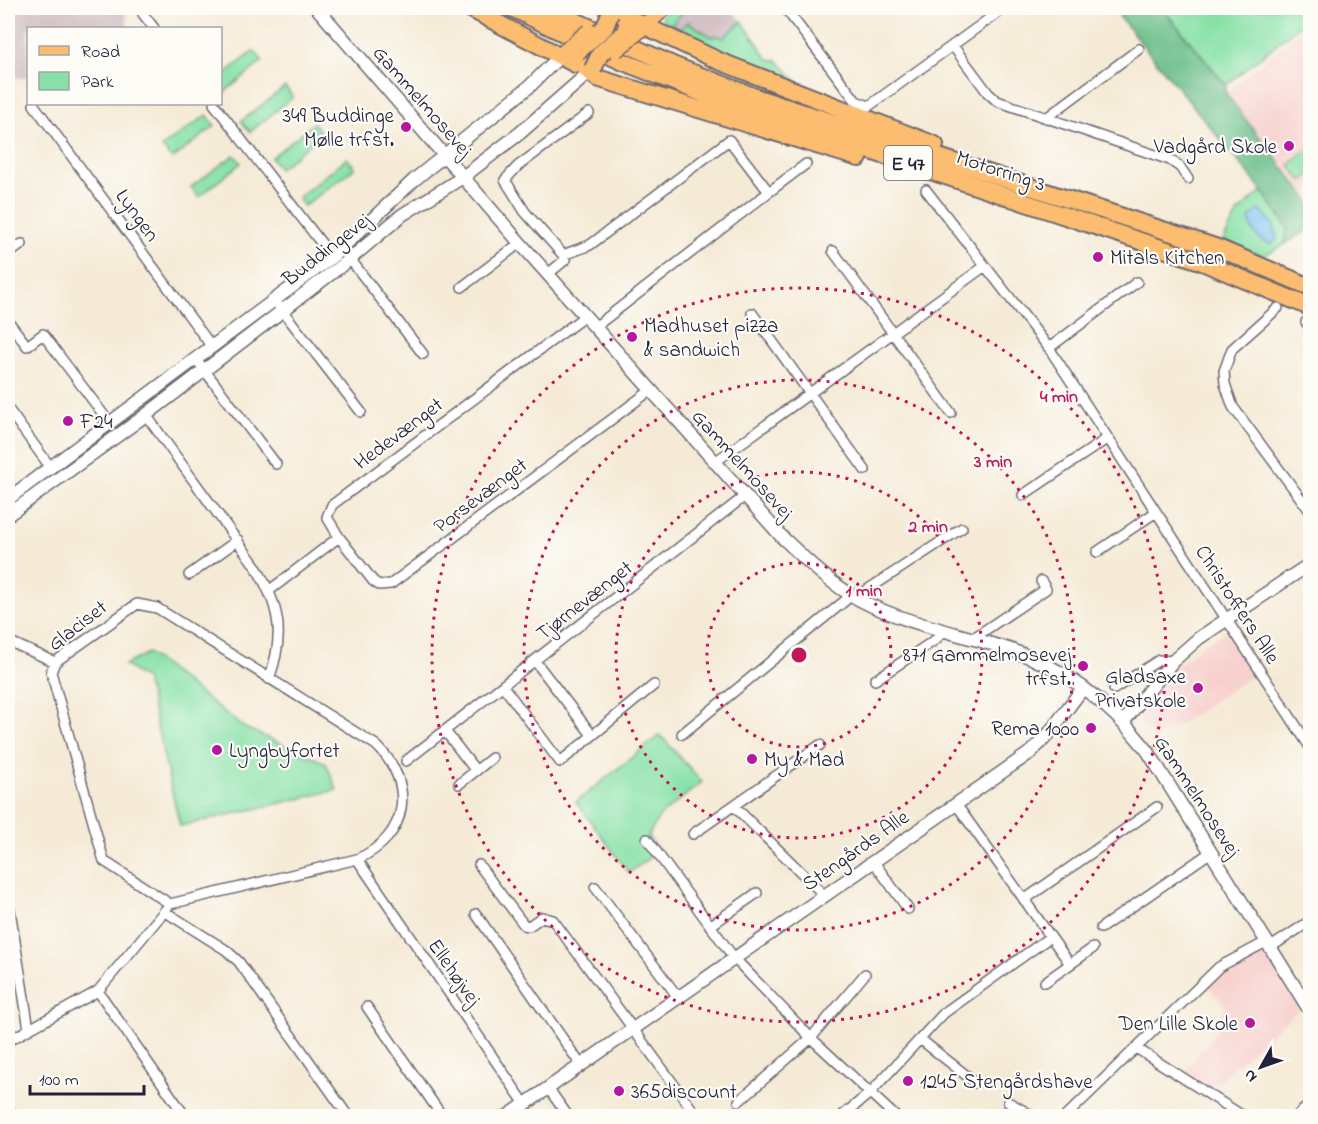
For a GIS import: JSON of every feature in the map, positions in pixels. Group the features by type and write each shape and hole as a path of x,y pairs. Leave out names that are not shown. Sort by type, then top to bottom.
{"highway":[{"path":"469,8 577,63 957,188 1042,208"},
{"name":"Motorring 3","path":"512,8 621,61 730,104 1200,261 1309,318"},
{"name":"Motorring 3","path":"548,8 665,61 758,98 1218,248 1311,287"},
{"path":"577,63 600,54 626,31 623,16"},
{"path":"623,16 719,61 955,152 1018,184"}],"main road":[{"name":"Buddingevej","path":"577,63 623,16 664,8"}],"street":[{"name":"Gammelmosevej","path":"317,8 520,243 745,496 808,562 856,598 902,618 1019,653 1083,688 1124,721 1148,750 1311,1011"},
{"path":"784,8 856,102 865,106 873,105 1004,8"},
{"path":"143,14 153,27"},
{"path":"953,46 992,98 1170,160 1180,167 1188,179"},
{"path":"1046,118 1139,49"},
{"name":"Buddingevej","path":"8,499 109,422 200,364 278,306 414,180 530,86 577,63"},
{"name":"Buddingevej","path":"8,515 146,415 200,364 212,347 350,260 402,215 463,177 577,63"},
{"name":"Lyngen","path":"34,105 212,347"},
{"path":"215,105 332,257"},
{"path":"548,274 565,261 563,255 525,212 505,180 518,166 589,113"},
{"path":"563,255 590,245 729,140 769,192"},
{"path":"595,327 806,164"},
{"name":"Christoffers Alle","path":"926,190 1049,348 1311,747"},
{"path":"936,204 945,198"},
{"path":"462,287 520,243"},
{"path":"8,254 21,244"},
{"path":"833,251 951,413"},
{"path":"350,260 423,354"},
{"path":"715,462 985,266"},
{"path":"1049,348 1137,282"},
{"path":"278,306 361,412"},
{"path":"1278,308 1232,349 1224,371 1225,384 1233,407 1311,511"},
{"path":"752,313 865,470"},
{"name":"Hedevænget","path":"339,537 327,517 332,505 585,316"},
{"path":"8,321 27,346 43,334 109,422"},
{"path":"200,364 276,464"},
{"name":"Porsevænget","path":"339,537 373,581 379,585 391,584 651,390"},
{"path":"8,409 51,468"},
{"path":"146,415 238,540 270,590 277,613 279,637 276,660 269,679"},
{"path":"1023,495 1108,438"},
{"name":"Tjørnevænget","path":"406,761 745,496"},
{"path":"1097,552 1156,512"},
{"path":"682,734 856,598 962,528"},
{"path":"270,590 339,537"},
{"path":"189,575 238,540"},
{"path":"1124,721 1173,661 1199,638 1311,564"},
{"path":"972,639 1046,590 1041,581"},
{"name":"Glaciset","path":"147,604 269,679 376,745 395,768 402,795 397,823 381,845 357,859 167,908 104,861 51,672 55,662 128,608 147,604"},
{"path":"874,680 935,640 944,631"},
{"path":"8,641 55,662"},
{"path":"1114,689 1159,660 1173,661"},
{"path":"535,661 592,735"},
{"path":"502,686 560,762 654,685"},
{"name":"Stengårds Alle","path":"508,1116 1031,752 1047,736 1083,688"},
{"path":"445,731 476,771"},
{"path":"693,834 820,745"},
{"path":"459,784 492,758"},
{"path":"956,804 1070,964"},
{"path":"734,806 824,895"},
{"path":"1024,900 1157,807"},
{"path":"647,839 734,958 811,1038 895,1116"},
{"path":"1101,928 1211,852"},
{"name":"Ellehøjvej","path":"357,859 525,1104"},
{"path":"873,861 908,909"},
{"path":"479,865 524,925 529,926 542,917 554,920 697,1116"},
{"path":"595,886 678,997"},
{"path":"710,926 758,893"},
{"path":"8,898 29,1029"},
{"path":"8,1041 98,991 167,908 239,962 348,1116"},
{"path":"476,914 581,1065"},
{"path":"1066,1116 1219,967 1311,921"},
{"path":"842,1116 870,1093 951,1007 1050,937"},
{"path":"1046,982 1093,948"},
{"path":"739,1101 811,1038 865,974"},
{"path":"98,991 185,1116"},
{"path":"367,1007 442,1116"},
{"path":"920,1039 976,1083"},
{"path":"1136,1048 1243,1116"},
{"path":"548,1088 568,1116"},
{"path":"1008,1102 1033,1116"},
{"path":"1297,1116 1311,1104"}],"shaded area":[{"path":"8,8 125,8 128,27 27,27 27,78 8,78"},
{"path":"687,8 730,8 742,21 723,39 712,37 689,22 681,29 672,24"},
{"name":"Vadgård Skole","path":"1310,22 1310,199 1226,93"},
{"name":"Gladsaxe Privatskole","path":"1228,630 1256,673 1155,740 1140,721 1143,713 1174,669 1205,643"},
{"name":"Den Lille Skole","path":"1257,953 1265,955 1299,1009 1209,1089 1184,1073 1213,1035 1225,1005 1207,986 1226,969"}],"green space":[{"path":"671,8 687,8 672,24 681,29 688,22 712,37 716,35 723,38 742,21 768,59 777,60 798,82 793,86 779,80 663,21 662,16"},
{"path":"1129,8 1162,8 1226,85 1226,94 1310,202 1310,229 1284,245 1288,228 1261,189 1119,16"},
{"path":"1162,8 1310,8 1310,17 1226,85"},
{"path":"254,51 263,61 222,94 222,76"},
{"path":"285,87 293,97 250,132 241,121"},
{"path":"207,115 215,126 172,159 162,147"},
{"path":"314,123 322,134 279,169 271,158"},
{"path":"1310,148 1310,174 1302,181 1289,165"},
{"path":"234,155 241,163 199,197 191,187"},
{"path":"347,158 355,168 304,206 298,198"},
{"path":"1262,191 1288,228 1284,245 1263,256 1223,241 1238,212"},
{"path":"148,653 245,728 326,763 337,790 180,826 146,680 125,665"},
{"path":"660,735 702,782 660,816 648,836 658,851 629,873 576,802"}],"water":[{"path":"1259,210 1274,226 1277,239 1271,244 1259,238 1252,227 1249,218"}],"place":[{"name":"349 Buddinge Mølle trfst.","path":"406,127"},
{"name":"Vadgård Skole","path":"1289,146"},
{"name":"Mitals Kitchen","path":"1098,257"},
{"name":"Madhuset pizza & sandwich","path":"632,337"},
{"name":"F24","path":"68,421"},
{"name":"871 Gammelmosevej trfst.","path":"1083,666"},
{"name":"Gladsaxe Privatskole","path":"1198,688"},
{"name":"Rema 1000","path":"1091,728"},
{"name":"Lyngbyfortet","path":"217,750"},
{"name":"My & Mad","path":"752,759"},
{"name":"Den Lille Skole","path":"1250,1023"},
{"name":"1245 Stengårdshave","path":"908,1081"},
{"name":"365discount","path":"619,1091"}]}
